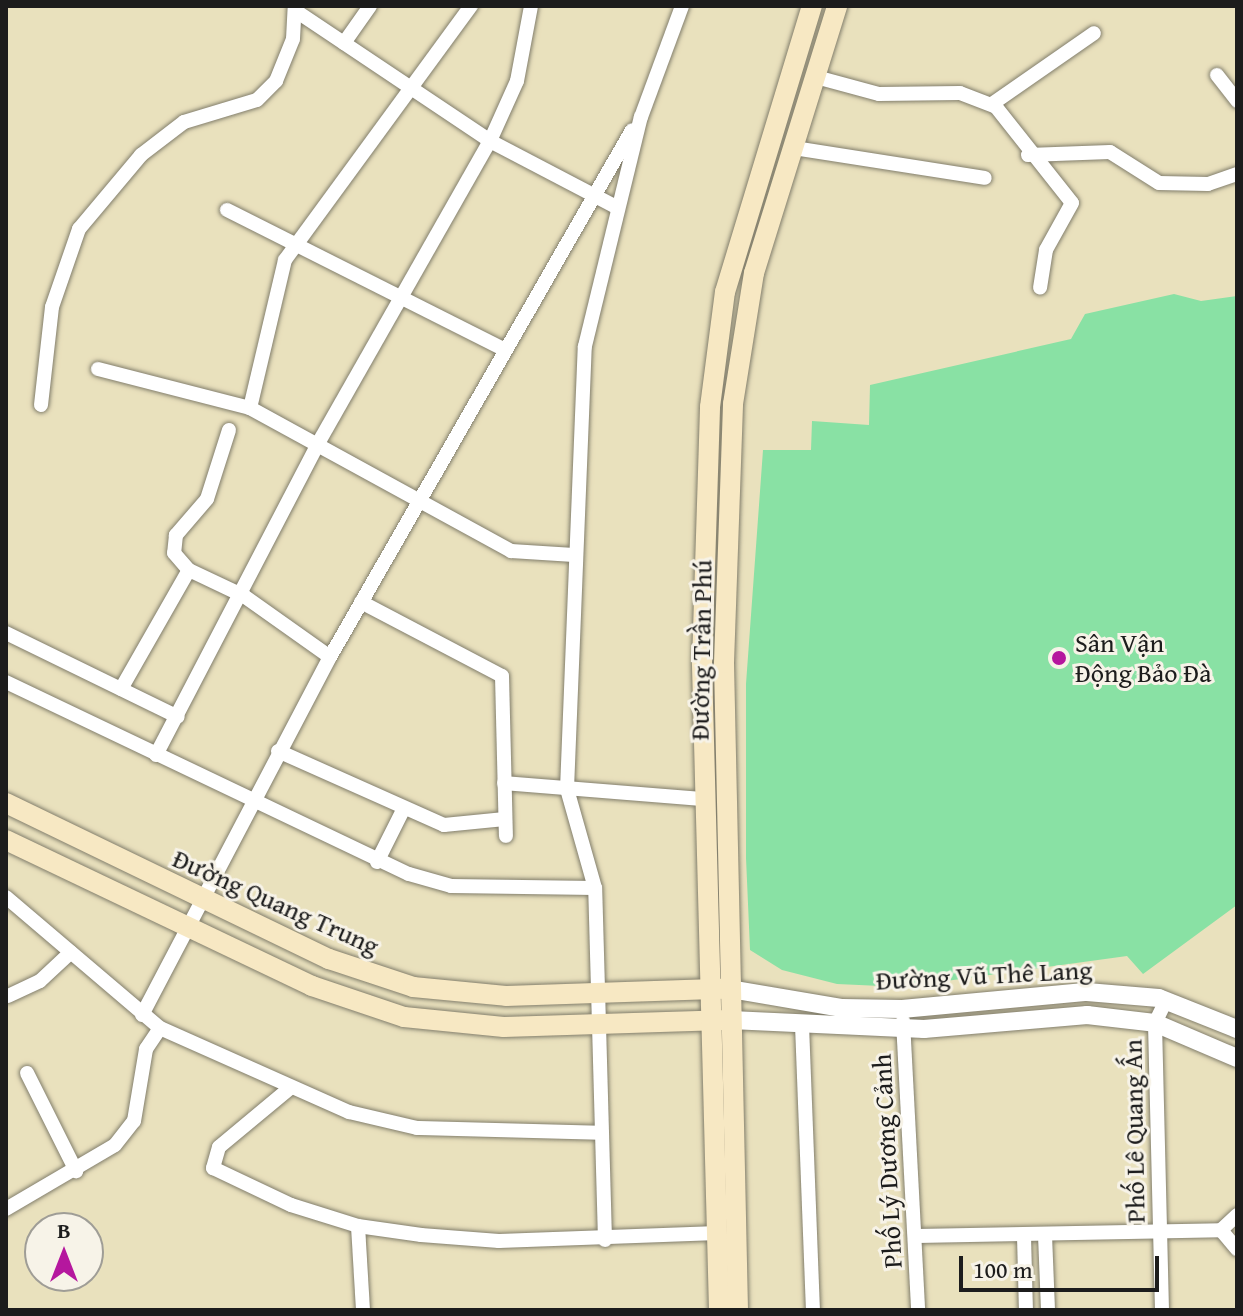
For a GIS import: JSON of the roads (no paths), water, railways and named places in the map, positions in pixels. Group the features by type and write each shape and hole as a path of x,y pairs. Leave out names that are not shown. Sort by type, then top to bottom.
{"main road":[{"name":"Đường Trần Phú","path":"719,1310 702,663 718,326 812,6"},
{"name":"Đường Trần Phú","path":"738,1310 724,663 733,404 740,331 837,6"},
{"name":"Đường Quang Trung","path":"6,803 329,959 413,987 602,993 730,989"},
{"path":"6,840 312,986 404,1017 603,1026 731,1020"}],"street":[{"path":"344,43 370,6"},
{"path":"250,408 280,270 406,90 471,6"},
{"path":"156,755 244,596 316,447 405,299 490,141 517,81 531,6"},
{"path":"605,1240 603,1026 595,888 567,789 574,555 586,331 641,117 682,6"},
{"path":"41,405 52,307 79,229 141,155 184,122 257,100 276,81 296,9 406,90 490,141 618,208"},
{"path":"992,104 1094,33"},
{"path":"1217,75 1237,101"},
{"path":"816,77 879,94 960,93 992,104 1028,155 1073,208 1051,236 1040,288"},
{"path":"142,1015 249,804 330,657 503,349 641,117"},
{"path":"794,148 985,178"},
{"path":"1028,155 1110,152 1159,183 1208,184 1237,174"},
{"path":"227,210 503,349"},
{"path":"98,369 250,408 316,447 518,554 574,555"},
{"path":"229,430 207,499 176,535 174,553 189,570 244,596 330,657"},
{"path":"121,689 189,570"},
{"path":"361,602 502,676 506,836"},
{"path":"6,633 178,717"},
{"path":"6,682 249,804 377,862 451,886 595,888"},
{"path":"278,751 403,810 444,825 505,819"},
{"path":"504,783 704,799"},
{"path":"377,862 403,810"},
{"path":"6,897 160,1028 290,1088 417,1128 602,1133"},
{"path":"8,996 40,981 71,952"},
{"name":"Đường Vũ Thê Lang","path":"730,989 842,1008 902,1009 1087,992 1166,1000 1237,1029"},
{"name":"Phố Lê Quang Ấn","path":"1162,1310 1155,1023 1166,1000"},
{"name":"Phố Lý Dương Cảnh","path":"902,1009 917,1236 918,1310"},
{"name":"Đường Vũ Thê Lang","path":"731,1020 903,1030 1087,1015 1155,1023 1237,1058"},
{"path":"802,1025 813,1310"},
{"path":"6,1209 76,1171 115,1145 134,1121 146,1049 160,1028"},
{"path":"27,1073 76,1171"},
{"path":"290,1088 219,1147 213,1168 358,1226 499,1241 605,1240 718,1233"},
{"path":"917,1236 1221,1230 1237,1215"},
{"path":"358,1226 363,1310"},
{"path":"1221,1230 1237,1249"},
{"path":"1045,1235 1048,1310"},
{"path":"1024,1236 1026,1310"}],"place":[{"name":"Sân Vận Động Bảo Đà","path":"1059,658"}]}
